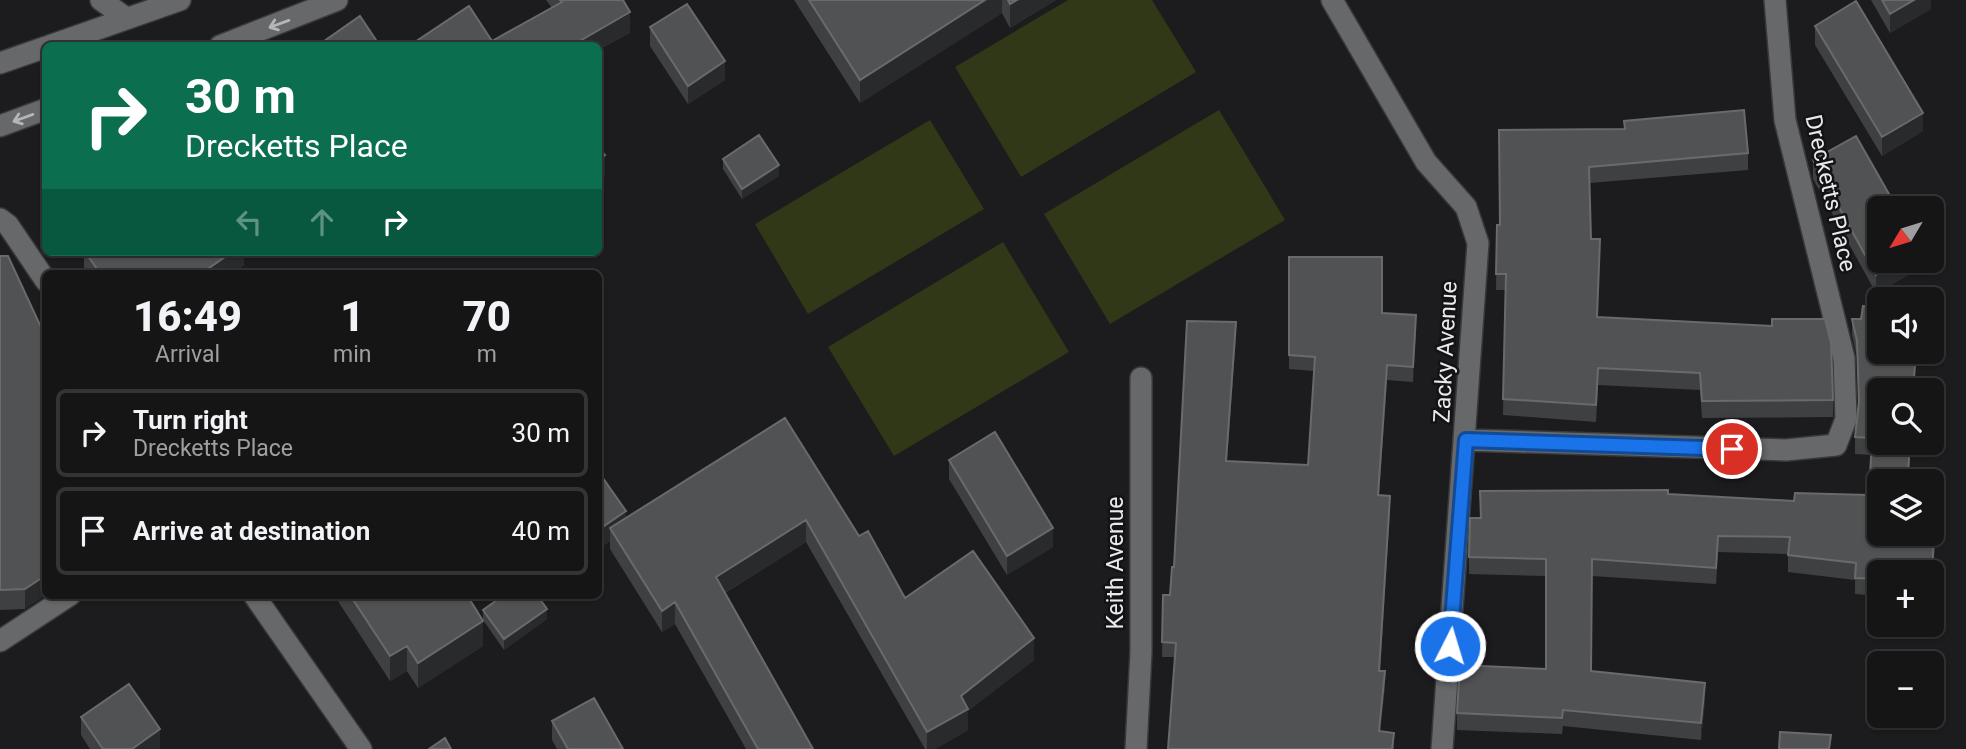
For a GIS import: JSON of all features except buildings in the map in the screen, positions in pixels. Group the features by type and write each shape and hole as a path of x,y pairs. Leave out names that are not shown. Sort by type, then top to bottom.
{"street":[{"path":"101,0 126,18"},
{"path":"58,42 180,0"},
{"path":"230,42 337,0"},
{"name":"Zacky Avenue","path":"1332,0 1426,162 1466,207 1478,243 1442,749"},
{"name":"Drecketts Place","path":"1466,440 1786,450 1836,445 1846,419 1844,358 1785,120 1775,0"},
{"path":"0,63 42,48"},
{"path":"0,126 42,110"},
{"path":"0,219 8,225 42,275"},
{"name":"Keith Avenue","path":"1136,749 1141,652 1141,377"},
{"path":"0,641 64,599"},
{"path":"257,599 361,749"}],"green space":[{"path":"1068,0 1152,0 1196,72 1021,177 955,67"},
{"path":"1219,110 1285,220 1110,324 1044,214"},
{"path":"930,120 984,209 808,314 755,224"},
{"path":"1003,242 1069,352 894,456 828,347"}],"route":[{"path":"1450,646 1466,440 1732,449"}]}
